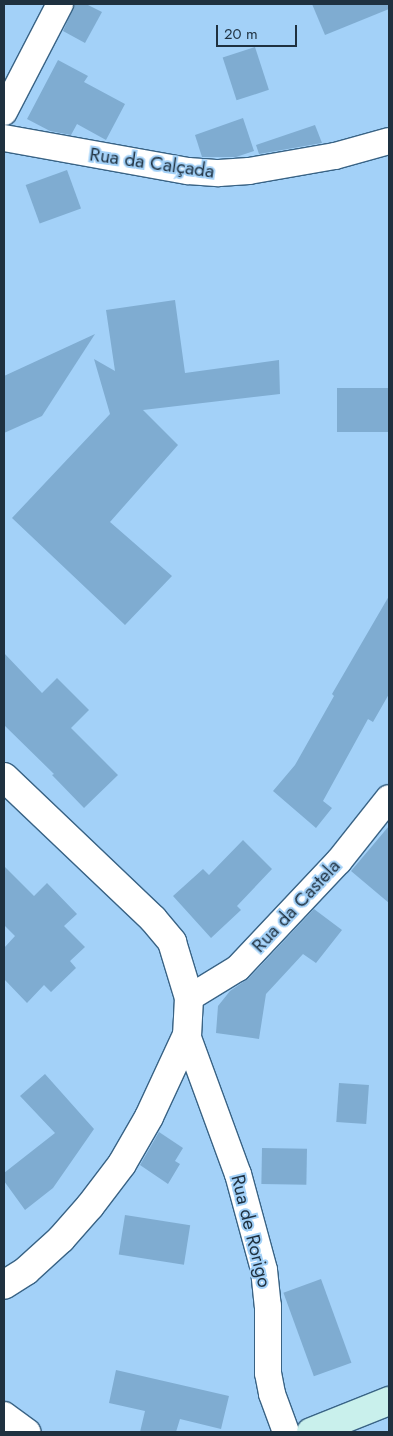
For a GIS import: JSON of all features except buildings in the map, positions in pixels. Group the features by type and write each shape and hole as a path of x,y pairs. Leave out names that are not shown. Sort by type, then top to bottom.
{"main road":[{"path":"311,1432 389,1401"}],"street":[{"path":"4,112 60,4"},
{"name":"Rua da Calçada","path":"4,138 188,171 219,173 249,171 335,156 389,141"},
{"path":"4,777 153,919 172,942 189,998 187,1035 149,1116 122,1164 90,1206 61,1239 26,1271 4,1285"},
{"name":"Rua da Castela","path":"189,998 238,968 339,861 389,798"},
{"name":"Rua de Rorigo","path":"187,1035 238,1174 264,1270 268,1306 268,1373 272,1394 286,1432"},
{"path":"4,1415 27,1432"}]}
